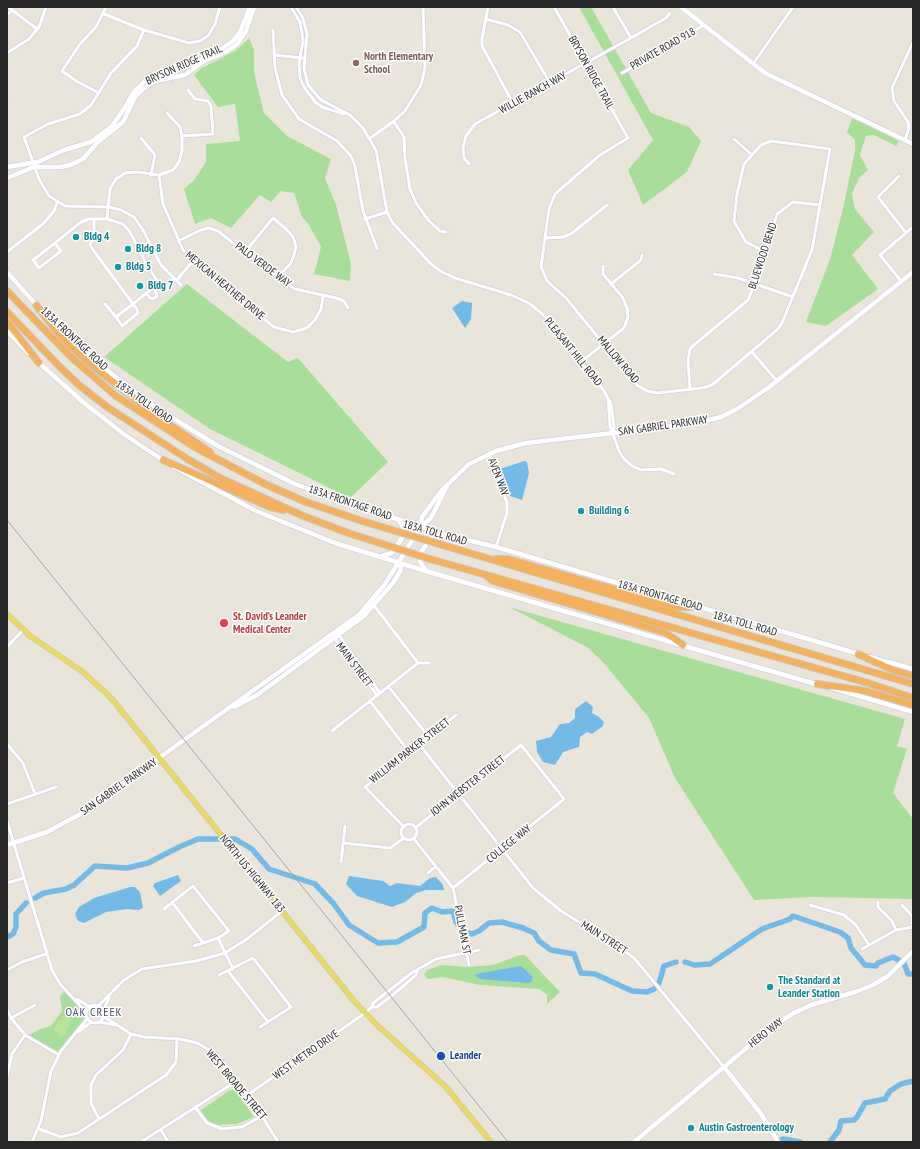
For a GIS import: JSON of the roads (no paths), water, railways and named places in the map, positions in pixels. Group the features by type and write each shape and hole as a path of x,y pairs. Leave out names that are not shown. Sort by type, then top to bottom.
{"highway":[{"name":"183A TOLL ROAD","path":"7,291 71,357 116,396 196,448 240,472 306,502 362,522 913,684"},
{"path":"36,305 59,334 88,362 151,412 240,472"},
{"name":"183A TOLL ROAD","path":"7,312 60,367 79,385 107,407 189,460 222,479 301,515 348,533 430,559 868,683 913,698"},
{"path":"7,322 39,363"},
{"path":"163,460 270,507 292,511"},
{"path":"490,559 508,559 676,606 700,607"},
{"path":"484,574 493,581 666,633 683,646"},
{"path":"858,654 893,670 913,676"},
{"path":"817,684 866,691 913,704"}],"main road":[{"name":"NORTH US HIGHWAY 183","path":"7,614 23,630 83,672 100,687 160,758 233,851 365,1013 446,1087 491,1142"}],"street":[{"path":"8,7 37,29"},
{"path":"7,53 29,39 37,29 46,7"},
{"path":"99,93 78,82 62,71 80,44 96,27 104,14 106,7"},
{"path":"104,14 144,30 189,42 200,41 208,36 214,24 218,7"},
{"name":"BRYSON RIDGE TRAIL","path":"7,178 64,150 87,144 105,133 120,116 133,93 147,80 182,68 227,46 240,32 250,7"},
{"name":"BRYSON RIDGE TRAIL","path":"7,167 34,165 61,167 83,159 98,142 123,122 135,97 142,90 156,82 185,75 204,61 226,52 236,44 246,31 254,7"},
{"path":"290,7 301,25 303,42 300,58 300,78 310,98 322,107 350,115"},
{"name":"PLEASANT HILL ROAD","path":"296,7 306,25 307,38 305,78 313,93 321,100 350,115 357,121 369,139 377,156 387,212 397,228 431,264 442,272 455,278 511,295 529,303 547,318 599,383 608,399 610,426 622,456 632,466 641,470 665,470 674,474"},
{"path":"369,139 394,122 405,112 424,76 423,7"},
{"path":"488,7 482,39 484,51 513,103"},
{"name":"BRYSON RIDGE TRAIL","path":"554,7 628,138"},
{"path":"613,7 631,38"},
{"path":"681,7 753,64 775,78 913,144"},
{"path":"753,64 793,7"},
{"path":"7,15 12,10"},
{"name":"WILLIE RANCH WAY","path":"470,164 464,158 464,142 469,131 475,124 631,38 666,18 670,13"},
{"path":"486,19 508,25 520,32 550,83"},
{"name":"PRIVATE ROAD 918","path":"622,73 704,25"},
{"path":"144,30 137,46 111,73 91,105 80,114 48,124 24,137 45,190 57,202 65,206 107,207 121,210 134,217 143,230 161,265 181,285"},
{"path":"273,30 277,82 288,105 299,119 337,142 351,156 355,166 365,219 377,248"},
{"path":"905,140 909,125 894,101 892,88 913,42"},
{"path":"274,55 305,58"},
{"path":"182,136 214,134 211,106 208,102 195,99 188,90"},
{"path":"107,219 110,189 116,179 125,174 138,172 159,175 173,170 179,162 182,151 182,136 180,127 167,113"},
{"path":"394,122 404,137 405,160 410,189 416,203 428,221 440,231 446,232"},
{"path":"141,138 154,152 151,175"},
{"name":"MALLOW ROAD","path":"628,138 600,155 555,194 549,209 541,267 543,275 566,298 637,385 644,390 657,393 712,385 752,352 782,323 812,250 830,149 771,140 764,143 752,156"},
{"path":"734,139 752,156 744,164 734,212 734,221 746,242 766,252"},
{"name":"MEXICAN HEATHER DRIVE","path":"159,175 163,204 183,250 193,261 274,327 294,332 306,328 315,320 321,309 323,296"},
{"path":"899,176 878,197 906,233"},
{"path":"7,252 44,223 54,211 57,202"},
{"name":"BLUEWOOD BEND","path":"690,389 688,361 690,349 742,307 748,300 766,252 775,218 792,202 820,206"},
{"path":"545,238 563,237 571,234 607,205"},
{"path":"365,219 387,212"},
{"path":"245,252 273,218 286,229 296,246 291,263 277,278"},
{"path":"94,219 95,234 91,247 138,313 122,326 105,304"},
{"path":"54,243 61,251 38,268 33,260 54,243 81,222 94,219 107,219 123,224 130,232 148,267 159,283 164,286 168,286 175,280 193,261"},
{"path":"901,282 880,255 913,227"},
{"name":"PALO VERDE WAY","path":"178,241 201,230 210,228 218,231 277,278 295,289 344,302 348,308"},
{"path":"611,284 641,260 642,255"},
{"path":"582,361 624,328 628,318 627,308 623,298 603,274 603,266"},
{"name":"183A FRONTAGE ROAD","path":"7,272 36,305 65,333 108,371 155,407 244,460 295,484 352,505 447,535 496,547 913,669"},
{"name":"SAN GABRIEL PARKWAY","path":"421,526 422,517 436,495 469,464 489,454 526,443 692,424 714,419 742,406 777,381 913,272"},
{"path":"714,274 738,278 793,297"},
{"path":"116,318 159,283"},
{"path":"146,293 153,299 157,296 154,287"},
{"path":"7,331 39,363 87,406 163,460 200,482 262,514 317,536 429,572 913,712"},
{"path":"752,352 777,381"},
{"name":"AVEN WAY","path":"489,454 507,502 506,513 496,547"},
{"name":"SAN GABRIEL PARKWAY","path":"335,635 360,614 385,584 394,566 400,562 421,526 431,518 448,484"},
{"path":"379,556 389,554 394,551 403,536 403,527 398,519"},
{"path":"429,572 420,562 419,555 432,536 447,535"},
{"name":"SAN GABRIEL PARKWAY","path":"7,845 28,839 66,823 335,635 374,606 393,583 401,570 400,562"},
{"path":"372,601 374,606 418,663"},
{"path":"7,647 23,630"},
{"name":"MAIN STREET","path":"335,635 354,657 380,692"},
{"name":"MAIN STREET","path":"335,635 377,695"},
{"path":"332,730 418,663 428,663"},
{"name":"MAIN STREET","path":"388,686 428,736"},
{"name":"MAIN STREET","path":"370,701 409,752"},
{"name":"WILLIAM PARKER STREET","path":"404,827 365,787 456,715"},
{"path":"7,744 23,763 35,794"},
{"name":"MAIN STREET","path":"419,744 533,888 549,902 617,945 635,959 652,977 763,1117 778,1142"},
{"name":"JOHN WEBSTER STREET","path":"415,828 521,745 564,799"},
{"path":"7,804 56,787"},
{"name":"COLLEGE WAY","path":"453,888 564,799"},
{"path":"7,821 46,954 54,974 86,1012 87,1019 59,1055 51,1071 38,1129 32,1142"},
{"path":"404,838 402,833 404,827 409,825 415,828 417,833 414,839"},
{"path":"341,862 345,826"},
{"path":"343,843 390,848 404,838"},
{"path":"404,838 408,840 414,839"},
{"path":"414,839 453,888"},
{"path":"428,873 436,866"},
{"path":"7,883 24,878"},
{"path":"164,909 193,886 229,931 218,938 194,946"},
{"name":"PULLMAN ST","path":"453,888 469,965"},
{"path":"172,902 203,943"},
{"path":"878,902 878,907 892,921 896,930"},
{"path":"810,905 844,915 856,925 869,945"},
{"path":"862,949 896,930 912,927 912,916 902,905"},
{"path":"72,996 90,1006 98,1006 124,980 142,969 196,962 225,953 247,939 282,911"},
{"path":"218,938 233,969"},
{"name":"WEST METRO DRIVE","path":"246,1096 365,1013 372,1007 373,1003 413,972 436,959 479,950"},
{"name":"HERO WAY","path":"634,1142 784,1019 811,1005 866,989 888,976 913,951"},
{"path":"7,970 22,962 46,954"},
{"path":"219,975 253,958 291,1006 260,1027"},
{"path":"228,971 268,1022"},
{"path":"87,1019 91,1022 99,1022 112,992"},
{"path":"12,1018 35,1005"},
{"path":"86,1012 90,1006"},
{"path":"98,1006 103,1014"},
{"path":"7,1009 26,1036 59,1055"},
{"name":"WEST BROADE STREET","path":"103,1014 116,1025 131,1034 144,1037 177,1039 197,1043 206,1048 214,1055 262,1116 278,1142"},
{"path":"77,1033 91,1022"},
{"name":"WEST BROADE STREET","path":"99,1022 116,1025"},
{"path":"99,1119 91,1103 91,1085 96,1075 123,1050 131,1034"},
{"path":"7,1074 12,1054 26,1036"},
{"path":"38,1129 61,1137 78,1133 172,1070 176,1062 177,1039"},
{"path":"142,1142 235,1082"},
{"path":"195,1108 207,1123 222,1129 242,1127 262,1116"},
{"path":"161,1130 168,1142"}],"water":[{"path":"462,301 472,303 471,319 465,328 452,308"},
{"path":"524,461 527,462 529,473 522,500 510,496 500,469"},
{"path":"586,701 593,707 592,713 604,722 603,726 592,734 587,732 580,737 579,747 563,752 555,765 543,762 537,752 536,741 551,737 560,724 569,723 575,718 575,709"},
{"path":"178,875 181,881 160,896 153,886 155,883"},
{"path":"349,876 383,881 390,886 397,883 420,886 430,878 436,877 443,885 444,890 426,890 416,893 405,902 392,907 357,896 346,884"},
{"path":"130,887 135,887 140,892 143,908 138,910 127,909 106,912 84,923 78,921 75,914 79,907 94,898"},
{"path":"521,966 533,977 531,982 480,979 475,976 476,974"}],"waterway":[{"path":"35,898 44,893 66,889 74,885 95,866 127,868 148,863 198,839 235,839 252,849 269,869 315,884 333,903 349,925 378,943 397,942 424,927 425,913 432,908 442,912 453,911 456,922 465,932 472,934 479,931 489,923 502,922 523,928 534,933 539,941 551,950 574,954 581,973 595,974 632,991 647,992 654,989 659,983 664,966 676,962"},
{"path":"7,937 13,934 16,927 16,914 26,903"},
{"path":"685,962 694,965 710,964 762,929 790,919 793,916 840,932 848,938 851,948 865,965 876,966 878,963 893,957 904,963 908,974 913,974"},
{"path":"830,1142 839,1130 841,1121 854,1120 865,1103 885,1099 890,1091 901,1084 913,1081"},
{"path":"779,1142 783,1139 800,1142"}],"railway":[{"path":"7,520 508,1142"}],"place":[{"name":"North Elementary School","path":"356,63"},
{"name":"Bldg 4","path":"76,237"},
{"name":"Bldg 8","path":"128,249"},
{"name":"Bldg 5","path":"118,267"},
{"name":"Bldg 7","path":"140,286"},
{"name":"Building 6","path":"581,511"},
{"name":"St. David’s Leander Medical Center","path":"224,623"},
{"name":"The Standard at Leander Station","path":"770,987"},
{"name":"Leander","path":"441,1056"},
{"name":"Austin Gastroenterology","path":"691,1128"}],"district":[{"name":"OAK CREEK","path":"94,1013"}]}
